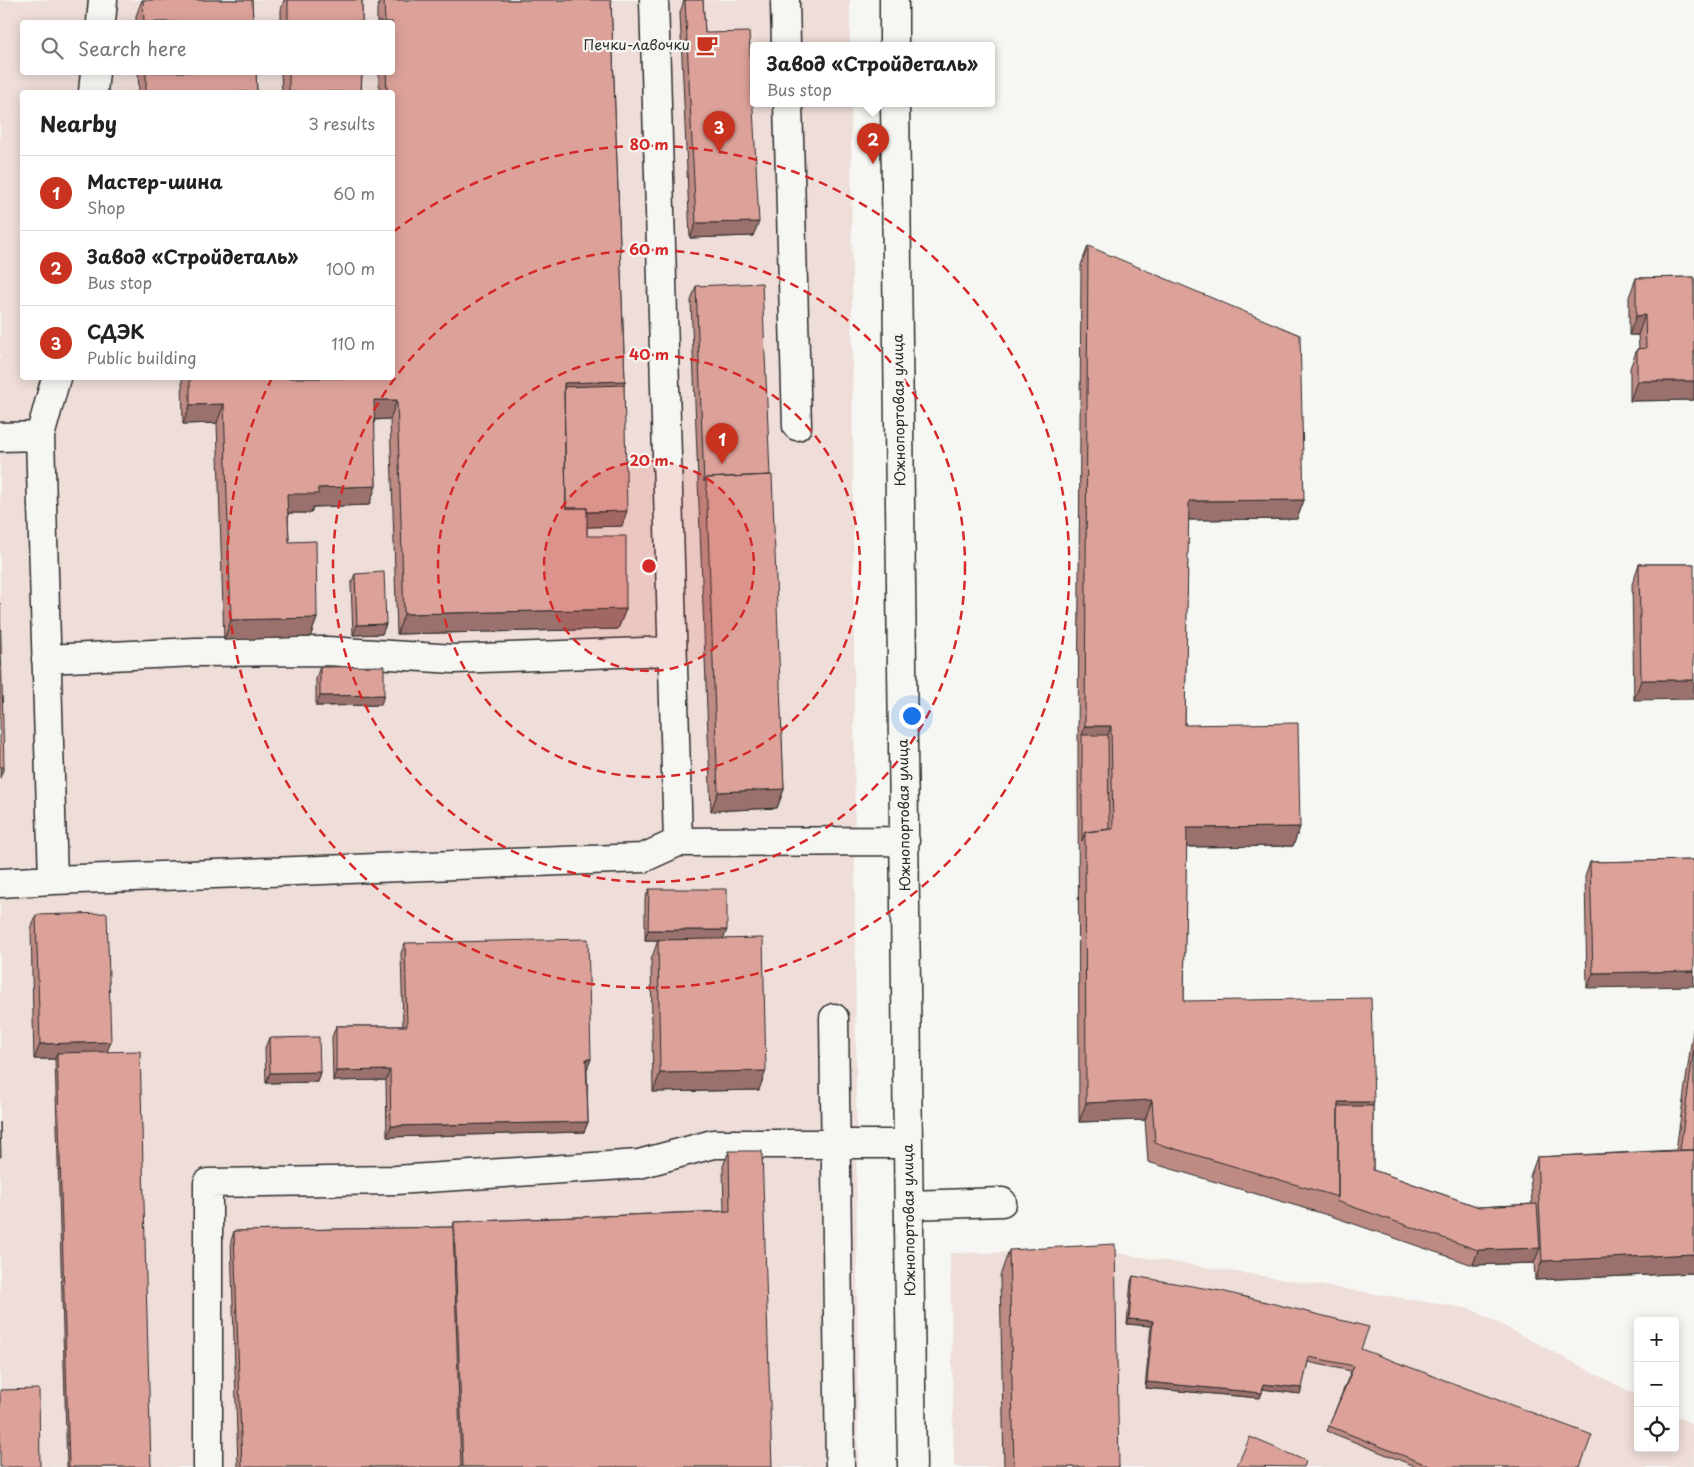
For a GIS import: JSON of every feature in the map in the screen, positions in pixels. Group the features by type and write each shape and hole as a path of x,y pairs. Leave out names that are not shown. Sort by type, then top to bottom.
{"street":[{"path":"101,20 104,0"},
{"path":"654,0 678,842"},
{"path":"785,0 786,42"},
{"path":"894,0 894,42"},
{"path":"93,90 95,75"},
{"path":"788,107 797,426"},
{"name":"Южнопортовая улица","path":"895,107 912,1467"},
{"path":"53,880 40,436 55,380"},
{"path":"0,437 40,436"},
{"path":"46,659 196,652 326,651 454,659 672,651"},
{"path":"0,883 643,858 678,842 904,841"},
{"path":"834,1018 840,1467"},
{"path":"208,1467 208,1183 396,1180 639,1164 713,1144 908,1144"},
{"path":"909,1205 1002,1202"}],"shaded area":[{"path":"0,0 850,0 850,42 750,42 750,107 851,107 858,1467 0,1467"},
{"path":"1109,1252 1471,1309 1634,1394 1634,1452 1679,1452 1679,1417 1694,1425 1694,1467 954,1467 950,1253"}],"building":[{"path":"143,0 252,0 253,20 144,20"},
{"path":"288,0 362,0 362,20 288,20"},
{"path":"384,0 611,0 625,381 564,383 566,508 587,508 587,536 626,536 626,609 404,614 397,400 374,400 376,486 318,488 318,494 287,494 289,542 316,541 317,618 231,620 224,404 190,405 190,380 395,380 395,90 387,90 386,75 395,75 395,20 385,20"},
{"path":"685,0 703,0 705,33 749,32 750,107 753,107 759,222 696,223"},
{"path":"146,75 256,75 257,90 146,90"},
{"path":"289,75 362,75 361,90 289,90"},
{"path":"1088,246 1300,335 1304,500 1189,501 1185,725 1298,723 1300,827 1187,828 1184,1001 1371,998 1374,1102 1338,1102 1338,1197 1155,1143 1152,1100 1086,1103 1085,832 1113,829 1111,726 1085,726"},
{"path":"1694,277 1694,381 1637,381 1637,349 1646,348 1645,315 1636,316 1636,278"},
{"path":"762,283 770,475 706,478 704,482 696,286"},
{"path":"624,385 627,511 587,512 587,508 566,508 564,387"},
{"path":"772,475 784,789 718,792 706,478"},
{"path":"1639,564 1694,564 1694,680 1641,680"},
{"path":"384,572 386,624 357,625 355,574"},
{"path":"0,603 4,767 0,767"},
{"path":"384,666 384,695 320,696 320,667"},
{"path":"1082,735 1108,735 1109,829 1085,832 1082,841"},
{"path":"1694,860 1694,971 1593,973 1590,862"},
{"path":"649,889 727,889 727,930 648,930"},
{"path":"107,913 111,1042 40,1044 36,915"},
{"path":"763,938 766,1071 660,1073 658,940"},
{"path":"588,939 591,1059 586,1059 588,1122 391,1126 390,1070 336,1071 336,1026 407,1026 405,943"},
{"path":"319,1037 320,1072 270,1073 269,1038"},
{"path":"1694,1047 1694,1150 1680,1150"},
{"path":"140,1051 151,1467 69,1467 57,1053"},
{"path":"1338,1106 1373,1106 1373,1170 1479,1207 1537,1204 1540,1248 1478,1250 1336,1201 1338,1197"},
{"path":"0,1122 1,1157 0,1157"},
{"path":"1694,1150 1694,1254 1542,1261 1537,1157"},
{"path":"729,1151 762,1151 772,1467 463,1467 454,1222 730,1211"},
{"path":"453,1227 461,1467 242,1467 234,1231"},
{"path":"1115,1244 1119,1467 1014,1467 1009,1250"},
{"path":"1133,1276 1221,1291 1369,1327 1361,1349 1592,1435 1580,1467 1432,1467 1329,1426 1354,1366 1309,1357 1302,1388 1263,1384 1262,1393 1147,1382 1153,1321 1129,1319"},
{"path":"39,1389 40,1467 0,1467 0,1390"},
{"path":"1250,1437 1306,1461 1304,1467 1237,1466"}],"place":[{"name":"Печки-лавочки","path":"707,45"},
{"name":"СДЭК","path":"719,152"},
{"name":"Завод «Стройдеталь»","path":"873,164"},
{"name":"Мастер-шина","path":"722,464"}]}
